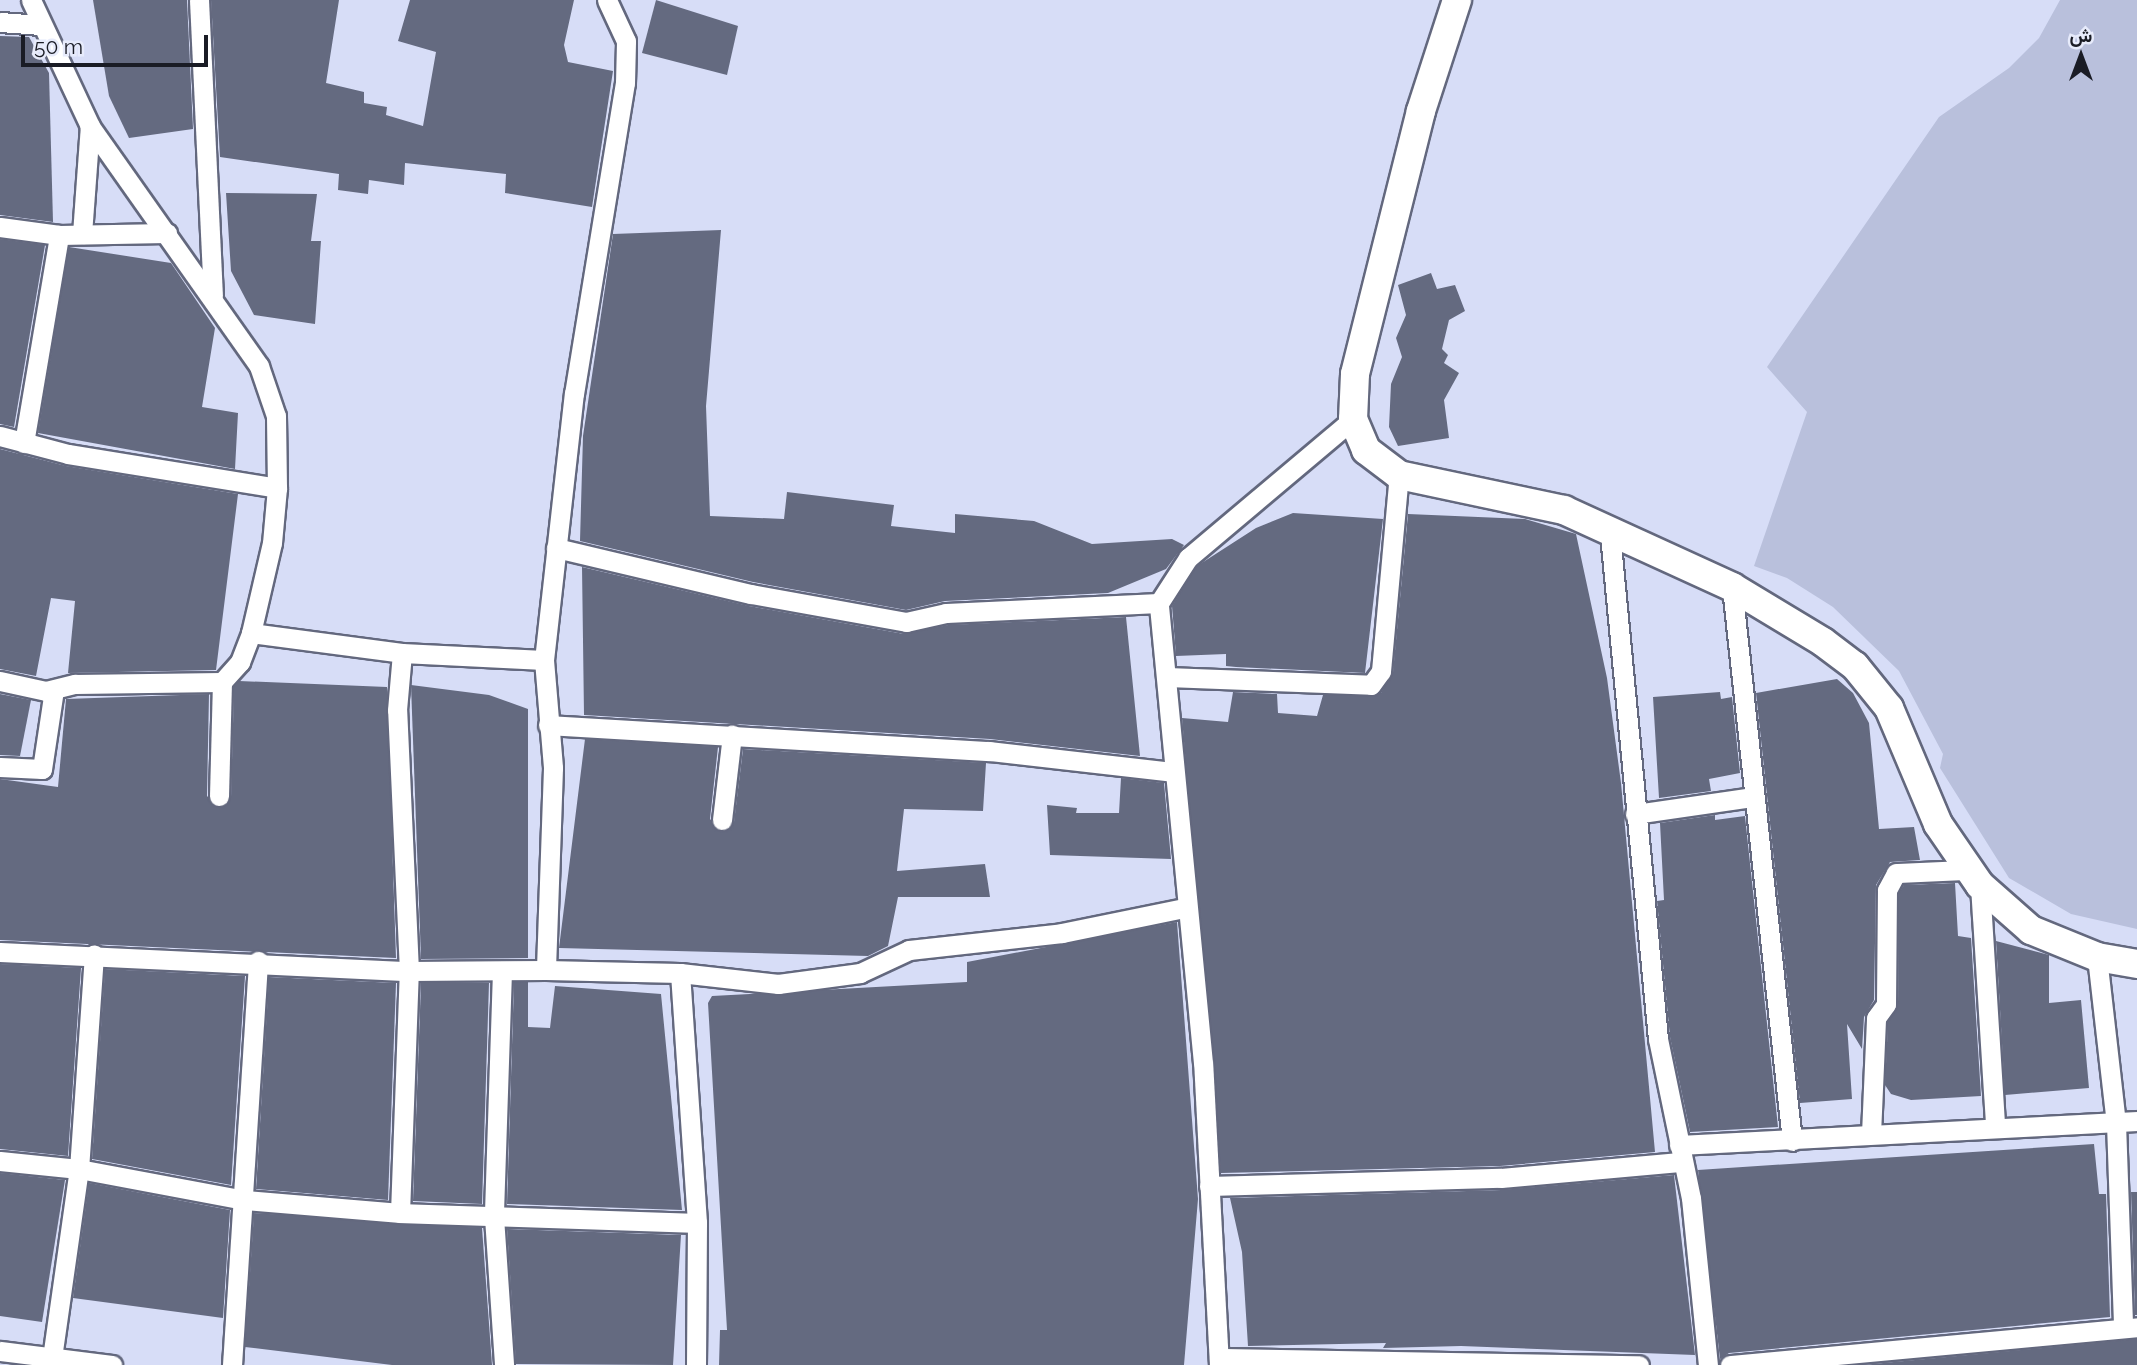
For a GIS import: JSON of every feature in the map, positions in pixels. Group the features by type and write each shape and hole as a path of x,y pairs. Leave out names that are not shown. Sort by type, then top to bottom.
{"street":[{"path":"31,0 90,126 213,297 270,390 276,416 277,488 272,543 251,633 240,662 222,682 219,796"},
{"path":"199,0 213,297"},
{"path":"546,971 553,768 544,660 574,394 625,83 626,41 607,0"},
{"path":"1457,0 1393,216 1355,374 1353,419 1366,450 1399,475 1528,500 1564,510 1610,534 1732,587 1823,642 1875,687 1889,708 1938,824 1973,878 2031,930 2097,957 2137,964"},
{"path":"0,22 41,25"},
{"path":"82,234 90,126"},
{"path":"0,226 59,235 167,233"},
{"path":"24,443 59,235"},
{"path":"1353,419 1188,558 1159,603 1184,908 1203,1063 1219,1362 1639,1365"},
{"path":"0,436 24,443 277,488"},
{"path":"1167,677 1371,685 1381,671 1399,475"},
{"path":"1610,534 1658,1039 1691,1198 1709,1365"},
{"path":"556,548 751,594 906,622 946,613 1159,603"},
{"path":"1732,587 1792,1141"},
{"path":"251,633 402,653 544,660"},
{"path":"400,1213 409,971 397,710 402,653"},
{"path":"0,681 54,690 75,684 222,682"},
{"path":"0,767 42,769 54,690"},
{"path":"548,725 989,751 1174,772"},
{"path":"722,820 732,735"},
{"path":"1635,814 1753,797"},
{"path":"1871,1134 1876,1018 1886,1004 1887,890 1896,873 1973,878"},
{"path":"1973,878 1995,1125"},
{"path":"0,953 258,961 409,971 680,972 778,984 860,973 909,950 1062,933 1184,908"},
{"path":"52,1358 79,1169 94,955"},
{"path":"1730,1365 2130,1327 2116,1123 2097,957"},
{"path":"232,1365 245,1200 258,961"},
{"path":"502,971 494,1217 504,1365"},
{"path":"680,972 697,1223 696,1365"},
{"path":"1209,1186 1501,1178 1792,1141 1995,1125 2137,1121"},
{"path":"0,1161 79,1169 245,1200 400,1213 697,1223"},
{"path":"0,1351 112,1365"}],"shaded area":[{"path":"2060,0 2137,0 2137,929 2071,914 2009,878 1940,768 1943,754 1899,671 1833,607 1787,578 1754,566 1807,412 1767,367 1939,117 2009,68 2039,38"}],"building":[{"path":"93,0 187,0 193,129 129,138 109,96"},
{"path":"211,0 339,0 326,83 364,92 364,103 387,107 386,115 423,126 436,52 398,41 410,0 574,0 564,45 568,62 613,71 592,207 505,193 506,174 405,163 404,185 369,180 368,194 338,190 339,174 220,157"},
{"path":"656,0 738,26 727,75 642,53"},
{"path":"0,36 29,37 49,73 53,222 0,215"},
{"path":"226,193 317,194 311,241 321,241 315,324 254,315 231,271"},
{"path":"721,230 706,406 710,516 784,519 787,492 894,505 891,526 955,533 955,514 1034,521 1092,544 1172,539 1184,545 1166,569 1108,593 945,601 906,610 753,582 580,541 583,436 613,234"},
{"path":"0,239 45,245 14,427 0,424"},
{"path":"69,247 171,263 215,328 202,407 238,413 235,469 38,433"},
{"path":"1431,273 1437,289 1455,285 1465,311 1449,320 1442,349 1448,355 1444,363 1459,373 1444,400 1449,438 1398,446 1389,427 1391,384 1402,357 1396,338 1406,315 1398,285"},
{"path":"0,449 66,466 238,494 216,670 68,673 75,601 51,598 36,676 0,669"},
{"path":"1293,513 1383,519 1365,673 1226,666 1226,654 1176,656 1172,606 1197,566 1256,528"},
{"path":"1408,514 1525,519 1576,534 1607,678 1621,783 1655,1152 1500,1166 1221,1173 1182,718 1228,722 1233,692 1277,694 1278,713 1317,716 1323,695 1381,693 1393,672"},
{"path":"582,567 749,606 904,634 948,625 1126,617 1140,756 990,739 584,715"},
{"path":"1837,679 1853,693 1869,723 1879,829 1914,827 1920,860 1890,862 1876,885 1874,1000 1864,1017 1862,1049 1847,1024 1852,1099 1800,1103 1756,693"},
{"path":"239,681 387,687 396,958 0,940 0,779 58,787 66,699 209,694 207,796 219,808 231,797 234,687"},
{"path":"411,685 489,695 528,709 528,958 421,959"},
{"path":"1720,692 1721,699 1732,697 1740,773 1709,779 1711,791 1659,798 1653,697"},
{"path":"0,694 31,700 20,756 0,755"},
{"path":"585,739 718,747 710,819 721,832 734,822 743,749 986,763 983,811 904,809 897,871 985,864 990,897 898,897 888,946 868,956 559,948"},
{"path":"1121,778 1164,783 1171,859 1050,855 1047,805 1077,808 1076,813 1119,813"},
{"path":"1715,815 1715,820 1745,816 1778,1127 1690,1132 1670,1037 1657,901 1664,900 1660,823"},
{"path":"1955,883 1958,936 1971,938 1981,1096 1911,1100 1891,1094 1885,1085 1888,1022 1898,1004 1899,893 1904,885"},
{"path":"1177,922 1198,1199 1184,1365 719,1365 720,1330 727,1330 708,1003 712,996 967,982 967,962"},
{"path":"1996,941 2049,955 2049,1003 2081,1000 2089,1088 2005,1095"},
{"path":"0,964 81,968 68,1156 0,1149"},
{"path":"105,969 245,976 231,1185 92,1159"},
{"path":"269,977 396,983 388,1200 256,1189"},
{"path":"514,982 528,982 528,1027 550,1028 555,986 661,994 682,1210 507,1204"},
{"path":"421,983 489,983 482,1204 413,1201"},
{"path":"2094,1144 2099,1194 2106,1194 2110,1317 1729,1353 1720,1359 1698,1170"},
{"path":"0,1173 65,1180 42,1322 0,1316"},
{"path":"1674,1175 1695,1355 1461,1346 1383,1348 1386,1343 1248,1346 1242,1252 1230,1198 1501,1190"},
{"path":"89,1183 230,1210 223,1318 73,1298"},
{"path":"2131,1192 2137,1192 2137,1315 2135,1315"},
{"path":"254,1213 482,1228 492,1365 392,1365 245,1347"},
{"path":"507,1229 681,1235 673,1365 516,1364"},
{"path":"2137,1339 2137,1365 1862,1365"}]}
